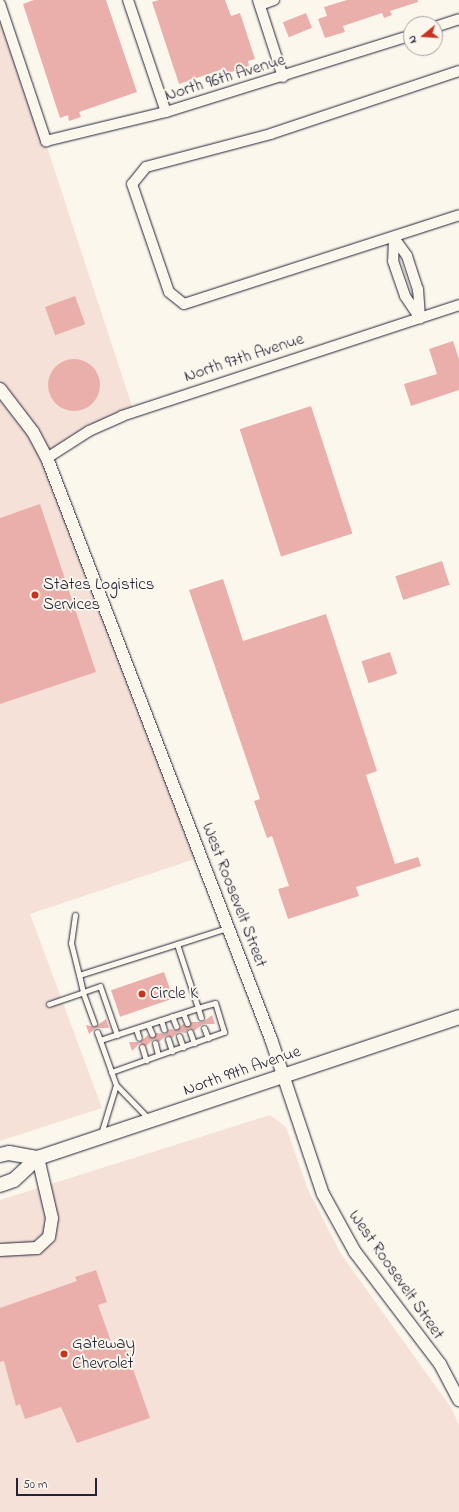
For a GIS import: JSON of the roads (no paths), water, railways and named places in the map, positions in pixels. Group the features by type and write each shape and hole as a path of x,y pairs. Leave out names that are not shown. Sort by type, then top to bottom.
{"main road":[{"name":"North 99th Avenue","path":"0,1185 14,1180 38,1158 459,1017"},
{"name":"North 99th Avenue","path":"0,1155 9,1153 38,1158"}],"street":[{"path":"128,0 166,112"},
{"path":"274,0 259,2 283,77"},
{"name":"North 96th Avenue","path":"0,4 46,140 166,112 283,77 403,38"},
{"path":"443,24 459,19"},
{"path":"459,71 271,134 146,167 132,184 169,292 184,304 459,216"},
{"path":"394,238 393,261 405,296 420,318"},
{"path":"394,238 406,256 418,289 420,318"},
{"name":"North 97th Avenue","path":"47,458 89,431 122,416 459,304"},
{"name":"West Roosevelt Street","path":"0,389 33,432 47,458 228,927 283,1076 323,1194 334,1218 355,1252 440,1364 459,1400"},
{"path":"0,1250 37,1248 49,1237 52,1218 38,1158"}],"lane":[{"path":"75,915 71,943 83,992 94,1022"},
{"path":"79,975 228,927"},
{"path":"177,944 201,1018"},
{"path":"49,1004 100,986 117,1035"},
{"path":"100,1040 215,1003 224,1032 111,1072"},
{"path":"183,1013 187,1023"},
{"path":"172,1016 176,1026"},
{"path":"161,1020 164,1030"},
{"path":"148,1025 152,1034"},
{"path":"204,1028 208,1038"},
{"path":"136,1029 139,1038"},
{"path":"97,1032 116,1085 150,1120"},
{"path":"190,1032 194,1043"},
{"path":"179,1036 183,1047"},
{"path":"168,1039 172,1051"},
{"path":"155,1043 158,1055"},
{"path":"142,1047 146,1060"},
{"path":"100,1137 116,1085"}],"place":[{"name":"States Logistics Services","path":"35,595"},
{"name":"Circle K","path":"142,994"},
{"name":"Gateway Chevrolet","path":"64,1354"}]}
